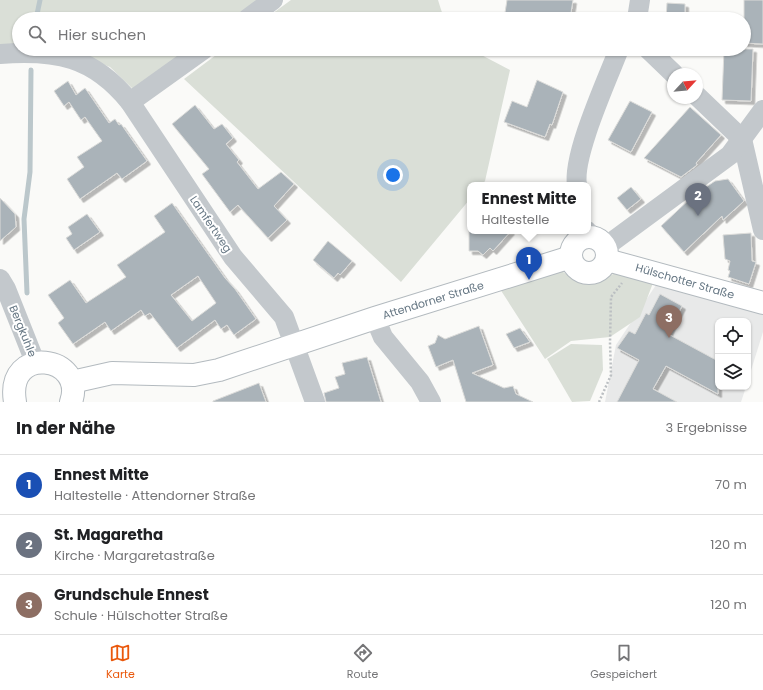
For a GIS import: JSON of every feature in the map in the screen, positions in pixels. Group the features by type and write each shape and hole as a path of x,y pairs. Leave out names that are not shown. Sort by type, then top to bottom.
{"street":[{"path":"257,12 273,0"},
{"path":"638,12 640,0"},
{"name":"Lamfertweg","path":"0,54 12,54"},
{"name":"Lamfertweg","path":"56,56 70,59 103,74 130,102 233,257 284,317 295,344"},
{"path":"130,102 194,56"},
{"path":"578,182 577,169 582,146 616,56"},
{"path":"655,56 668,68"},
{"path":"703,102 742,139 763,230"},
{"path":"597,244 600,270 588,274 576,269 571,257 573,248 579,240 597,244 730,155 763,110"},
{"name":"Hülschotter Straße","path":"597,244 635,267 763,303"},
{"name":"Attendorner Straße","path":"71,392 112,373 194,375 219,370 374,318 571,257"},
{"name":"Bergkuhle","path":"0,279 6,289 35,362"},
{"path":"374,318 383,337 420,382 431,402"},
{"path":"295,344 315,402"},
{"path":"15,402 13,391 15,380 21,371 35,362 49,362 58,366 68,374 71,392"}],"path":[{"path":"599,402 611,375 611,297 635,267"}],"shaded area":[{"path":"0,0 266,0 248,12 12,12 12,49 0,50"},
{"path":"291,0 438,0 442,12 275,12"},
{"path":"81,56 184,56 134,90 110,67"},
{"path":"215,56 483,56 510,70 485,181 467,182 467,203 401,282 184,79"},
{"path":"560,270 577,281 593,283 618,272 656,275 640,317 610,337 571,341 545,359 500,289"},
{"path":"660,279 763,309 763,332 751,370 751,318 715,318 715,390 745,390 741,402 605,402 616,345"},
{"path":"571,344 602,345 603,370 590,401 572,402 547,359"}],"building":[{"path":"507,0 573,0 571,12 505,12"},
{"path":"744,0 763,0 763,44 751,43 751,12 744,12"},
{"path":"667,3 685,4 685,12 666,12"},
{"path":"751,49 753,49 751,101 722,100 724,56 751,56"},
{"path":"537,80 563,92 552,125 550,124 545,137 504,122 512,101 527,107"},
{"path":"68,81 76,95 85,88 109,123 115,119 119,125 121,124 147,161 122,179 117,173 80,199 67,179 84,167 77,157 102,141 85,117 81,120 69,102 64,106 54,91"},
{"path":"630,101 652,112 631,152 608,140"},
{"path":"195,105 214,129 222,124 233,138 226,144 239,160 237,162 258,189 281,172 294,184 274,206 287,220 268,238 238,205 230,212 202,174 209,169 172,124"},
{"path":"690,107 721,135 696,163 697,165 681,177 644,158"},
{"path":"728,179 744,201 723,220 722,216 684,252 661,226 693,196 715,181"},
{"path":"631,187 641,199 627,210 617,198"},
{"path":"0,198 15,214 16,227 0,241"},
{"path":"172,203 256,319 234,335 227,325 221,329 215,320 177,348 150,313 145,316 141,310 111,331 105,322 73,344 58,323 64,318 48,295 70,280 86,303 126,277 117,265 165,232 154,216","holes":["198,276 216,303 192,321 171,295"]},
{"path":"87,214 100,232 74,250 66,238 72,234 68,227"},
{"path":"751,233 752,261 756,262 749,284 728,277 730,271 728,270 730,261 725,259 723,235"},
{"path":"469,234 508,234 493,251 490,248 483,255 478,251 469,251"},
{"path":"328,241 352,261 340,275 338,273 334,278 313,260"},
{"path":"660,294 682,306 668,334 715,359 715,390 718,390 718,394 666,366 653,389 677,402 617,402 639,360 617,348 629,331 635,334 646,313 649,315"},
{"path":"479,326 493,365 472,373 504,388 513,386 516,394 533,402 466,402 453,360 436,367 428,346 435,343 438,335 445,339"},
{"path":"520,328 530,342 514,348 506,334"},
{"path":"367,357 381,402 326,402 324,393 339,388 335,377 345,374 342,363"},
{"path":"259,383 266,402 213,402 213,401"}],"waterway":[{"path":"37,12 40,0"},
{"path":"27,293 24,219 30,172 31,70"}],"place":[{"name":"St. Magaretha","path":"698,216"},
{"name":"Ennest Mitte","path":"529,280"},
{"name":"Grundschule Ennest","path":"669,338"}]}
